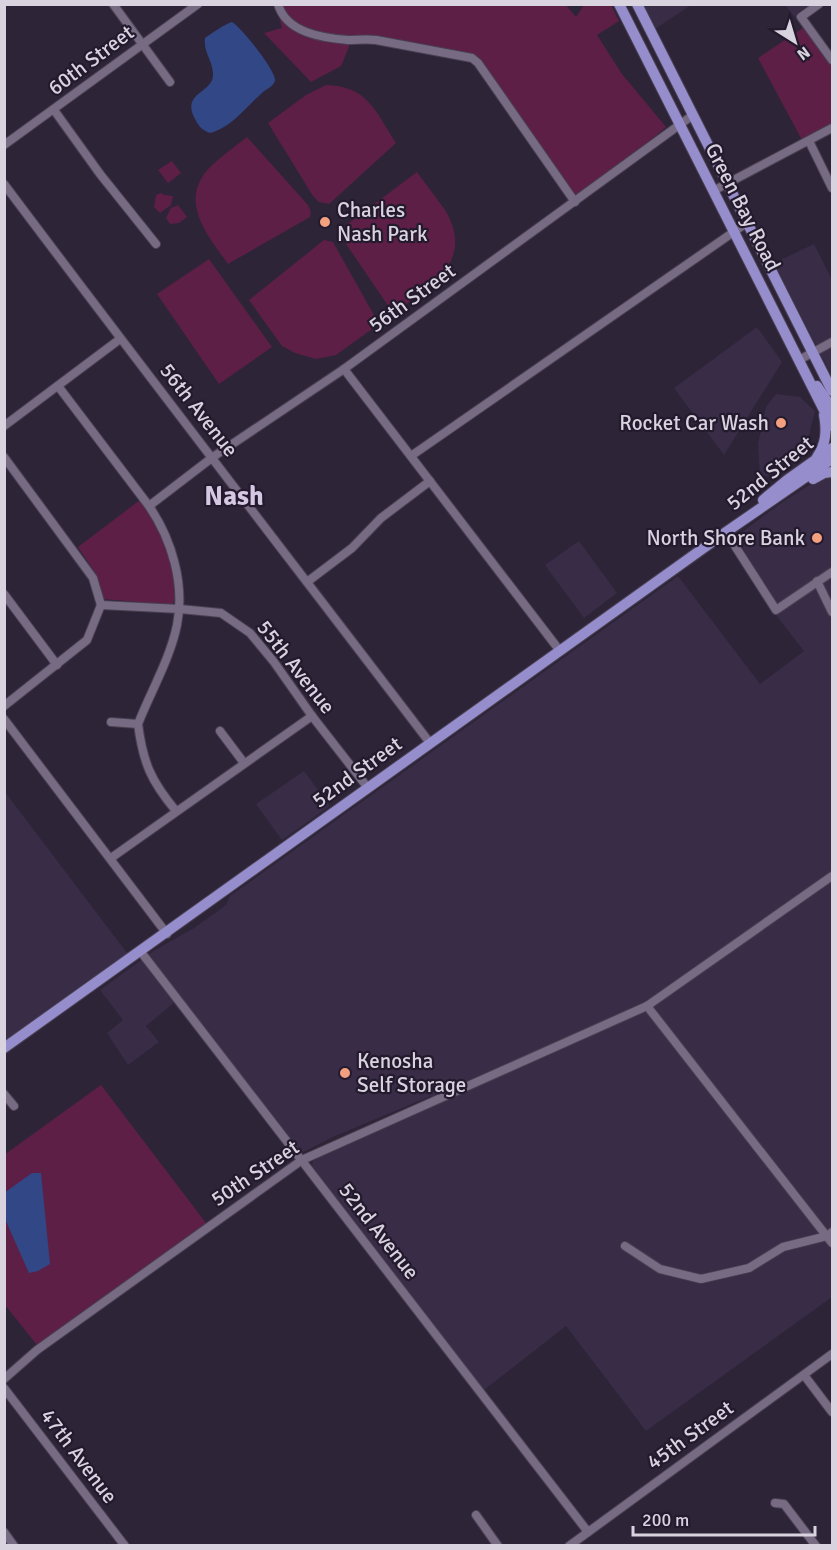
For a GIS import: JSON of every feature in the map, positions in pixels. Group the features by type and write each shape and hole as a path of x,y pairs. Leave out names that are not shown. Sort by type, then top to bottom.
{"main road":[{"name":"Green Bay Road","path":"619,4 832,426"},
{"name":"Green Bay Road","path":"637,4 729,182 832,391"},
{"path":"806,375 825,394 832,408"},
{"path":"814,460 826,436 821,403"},
{"name":"52nd Street","path":"729,530 775,489 832,448"},
{"name":"52nd Street","path":"4,1048 167,934 729,530 832,459"},
{"path":"776,498 824,473 832,472"}],"street":[{"path":"113,4 170,82"},
{"name":"60th Street","path":"4,145 198,4"},
{"path":"278,4 289,23 310,33 340,39 372,40 472,58 478,63 575,202"},
{"path":"819,4 801,17 832,60"},
{"path":"54,110 100,174 156,243"},
{"name":"56th Street","path":"149,506 213,457 344,369 693,116"},
{"path":"713,191 832,128"},
{"path":"809,141 832,188"},
{"name":"56th Avenue","path":"4,184 430,743"},
{"path":"411,456 748,222"},
{"path":"4,426 120,339"},
{"path":"799,360 832,342"},
{"path":"344,369 560,651"},
{"path":"58,386 149,506 161,527 174,561 180,609 177,626 138,724 145,761 159,790 176,811"},
{"path":"4,457 93,578 101,605 87,640 4,706"},
{"path":"307,582 352,548 381,518 430,481"},
{"path":"729,530 776,610 832,572"},
{"path":"817,581 832,612"},
{"path":"4,594 57,665"},
{"name":"55th Avenue","path":"101,605 220,613 250,633 368,788"},
{"path":"111,858 312,716"},
{"path":"4,719 167,934"},
{"path":"111,722 138,724"},
{"path":"220,731 243,764"},
{"name":"50th Street","path":"4,1379 37,1350 302,1160 647,1006 832,876"},
{"name":"52nd Avenue","path":"141,952 588,1532"},
{"path":"625,1246 660,1269 700,1279 749,1268 783,1247 831,1237 647,1006"},
{"path":"4,1094 14,1106"},
{"name":"45th Street","path":"569,1545 832,1354"},
{"path":"804,1375 832,1412"},
{"name":"47th Avenue","path":"4,1388 125,1545"},
{"path":"775,1503 784,1504 816,1545"},
{"path":"476,1515 498,1545"},
{"path":"4,1532 14,1545"}],"shaded area":[{"path":"565,4 576,17 584,5 611,5 619,21 597,35 622,74 666,127 575,202 478,63 372,40 351,42 341,66 311,82 264,33 282,28 276,5"},
{"path":"644,5 691,5 655,29"},
{"path":"785,5 809,5 799,12 797,20"},
{"path":"806,26 832,63 832,126 802,140 758,58"},
{"path":"326,85 340,86 361,95 376,111 396,143 329,204 319,202 313,196 268,123 306,95"},
{"path":"247,137 308,205 311,212 310,217 228,264 204,229 196,204 196,192 201,179 211,166"},
{"path":"172,161 181,173 168,183 158,170"},
{"path":"417,172 445,210 453,228 455,244 452,258 445,271 421,294 393,313 340,235 341,229"},
{"path":"161,193 173,196 171,205 160,213 154,207 156,195"},
{"path":"178,205 187,217 179,223 170,224 166,218 171,208"},
{"path":"324,240 333,242 379,324 336,355 316,359 295,353 282,346 249,300"},
{"path":"814,244 832,280 832,376 774,263"},
{"path":"209,259 272,347 219,384 157,294"},
{"path":"757,327 782,362 724,455 674,388"},
{"path":"776,394 800,397 815,411 804,456 779,474 760,477 758,444 766,407"},
{"path":"832,474 832,566 830,568 832,572 832,1297 646,1431 566,1326 484,1390 312,1166 313,1161 320,1157 435,1106 431,1096 335,1136 303,1152 299,1150 181,997 146,1026 159,1042 128,1065 107,1033 123,1020 100,990 155,950 194,928 226,905 230,896 678,576 760,684 804,651 776,615 782,611 766,591 738,538 743,531 784,501 819,479"},
{"path":"140,500 161,531 168,551 175,591 172,605 103,599 96,574 78,547"},
{"path":"579,541 617,593 584,618 545,565"},
{"path":"304,771 330,806 282,840 256,804"},
{"path":"5,792 127,953 4,1041"},
{"path":"101,1085 206,1223 37,1345 5,1305 4,1155"}],"water":[{"path":"232,22 258,50 275,81 225,127 210,133 202,129 194,117 191,109 192,102 212,80 213,69 205,48 205,38"},
{"path":"32,1173 41,1173 50,1264 29,1273 5,1219 4,1193"}],"place":[{"name":"Charles Nash Park","path":"325,222"},
{"name":"Rocket Car Wash","path":"781,423"},
{"name":"North Shore Bank","path":"817,538"},
{"name":"Kenosha Self Storage","path":"345,1073"}],"district":[{"name":"Nash","path":"234,496"}]}
